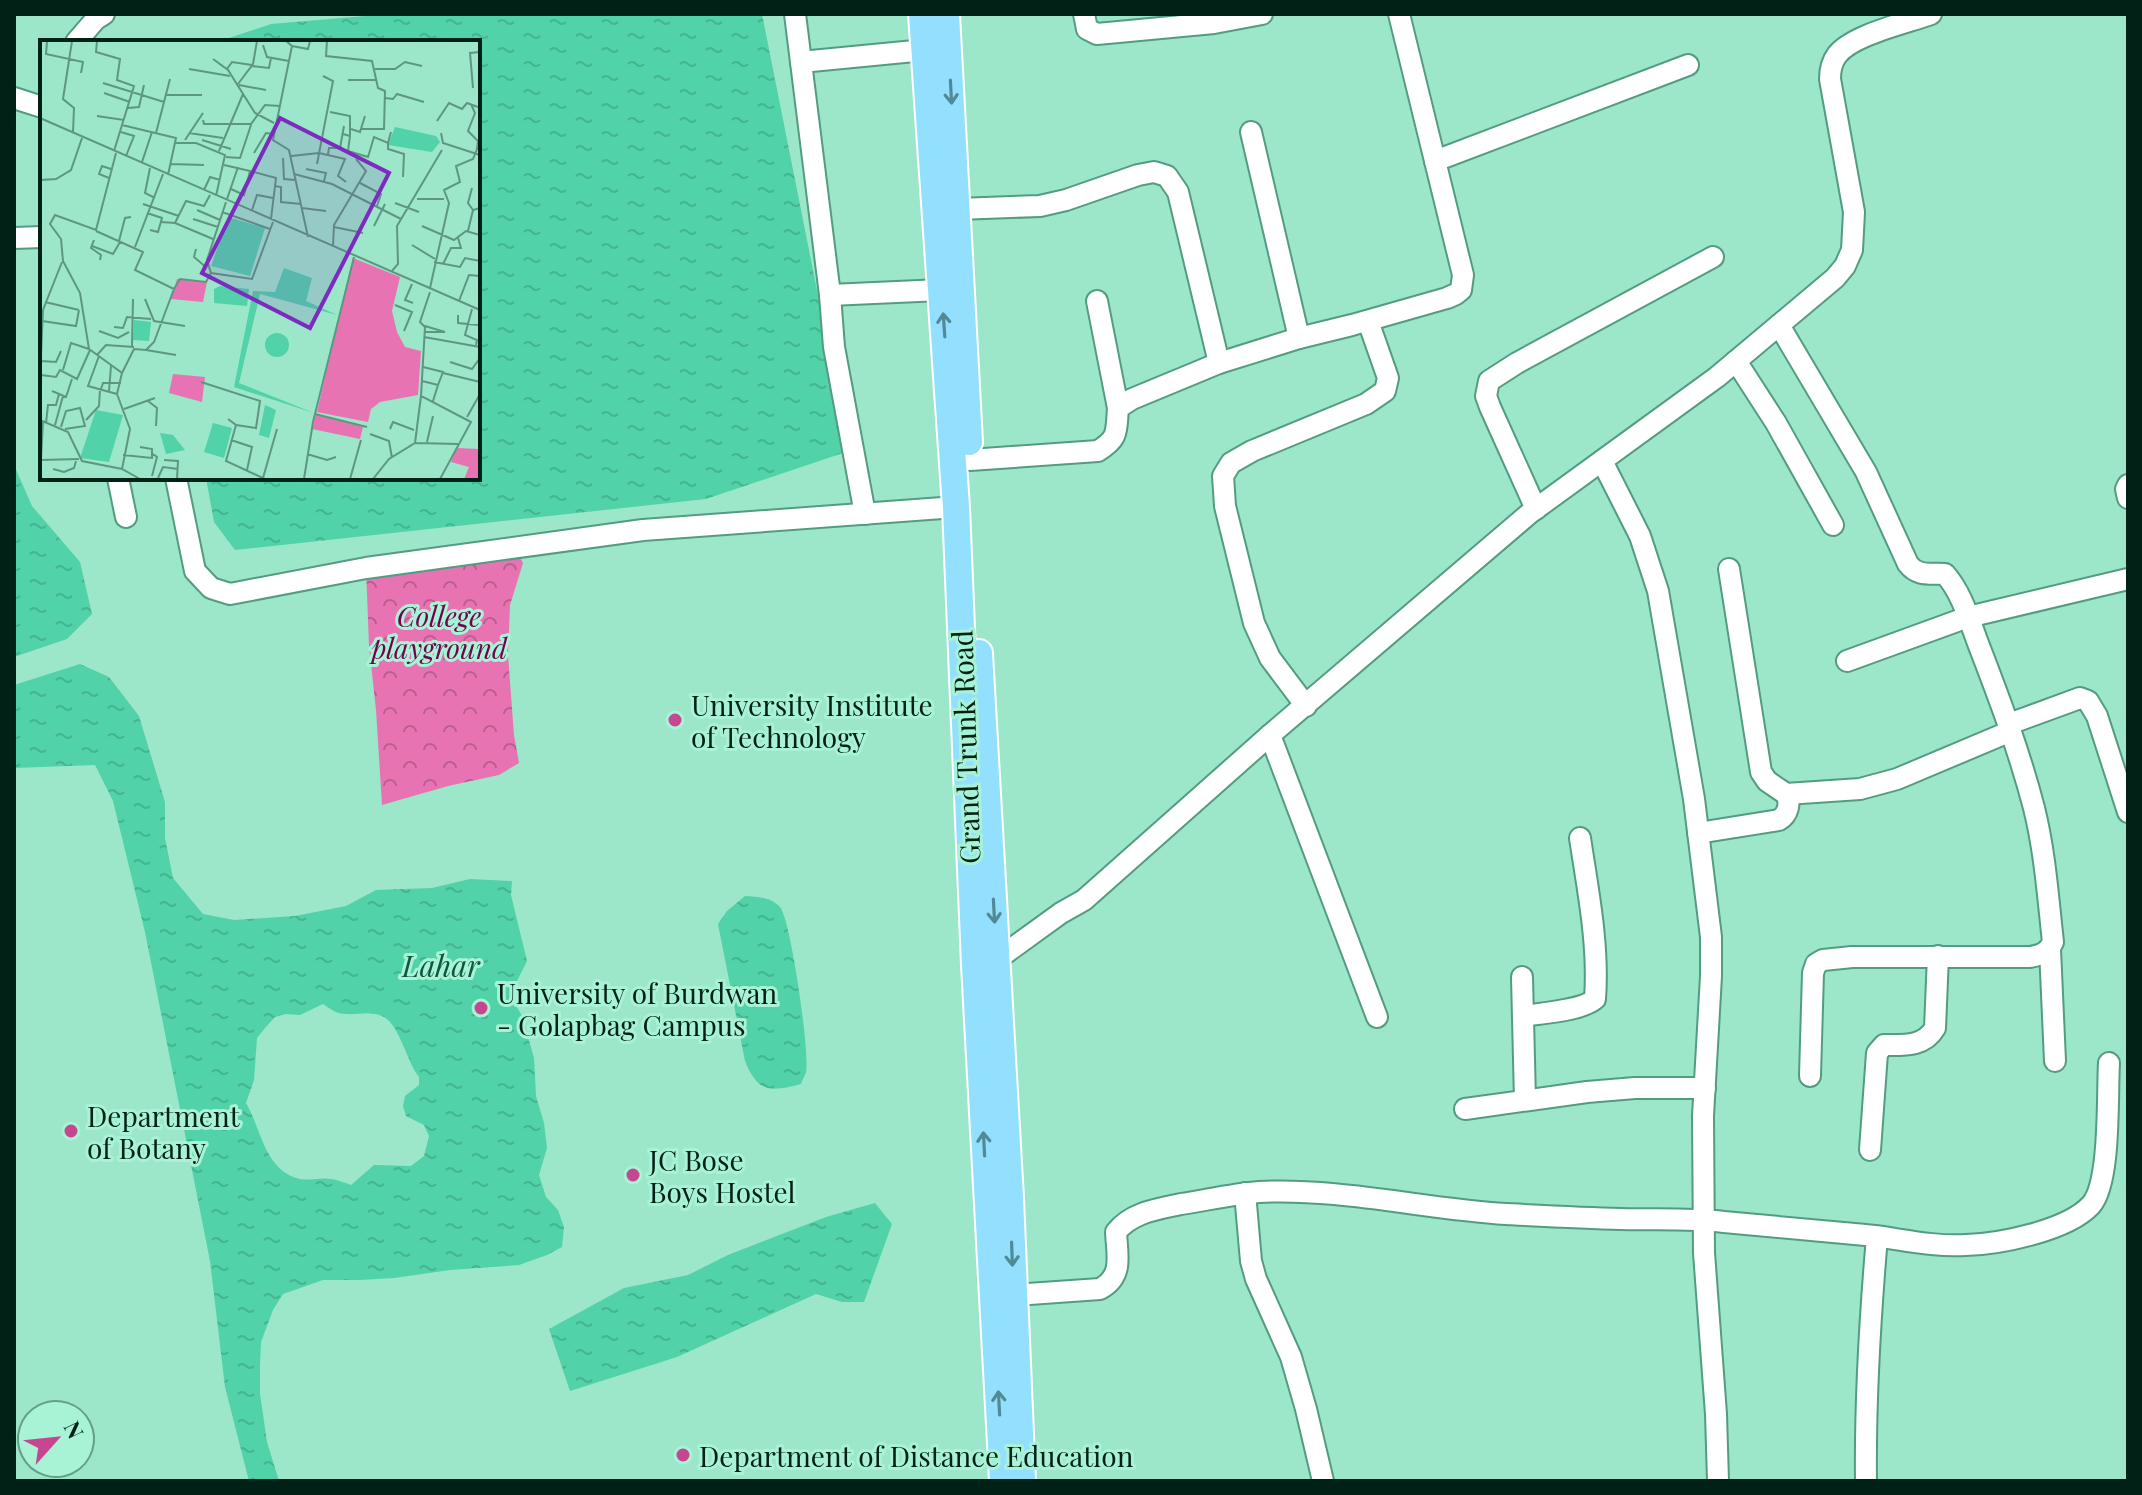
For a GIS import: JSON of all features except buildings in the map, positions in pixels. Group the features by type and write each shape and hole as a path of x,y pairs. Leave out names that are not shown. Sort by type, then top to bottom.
{"main road":[{"name":"Grand Trunk Road","path":"922,14 986,963 1014,1295 1022,1481"},
{"name":"Grand Trunk Road","path":"946,14 976,590 1003,1481"}],"street":[{"path":"77,14 78,40"},
{"path":"78,40 104,14"},
{"path":"795,14 837,362 865,514"},
{"path":"1084,14 1087,29 1097,34 1214,23 1262,14"},
{"path":"1118,408 1132,399 1219,363 1447,298 1461,290 1463,275 1399,14"},
{"path":"986,963 1084,900 1458,573 1536,509 1717,377 1835,278 1852,250 1854,212 1830,79 1831,66 1837,54 1851,41 1931,14"},
{"path":"801,62 925,50"},
{"path":"1435,161 1688,65"},
{"path":"14,98 40,106"},
{"path":"1251,132 1299,338"},
{"path":"957,209 1040,206 1138,175 1154,172 1167,176 1178,192 1219,363"},
{"path":"14,238 40,237"},
{"path":"1536,509 1490,407 1486,396 1489,381 1713,257"},
{"path":"830,295 941,290"},
{"path":"970,460 1098,451 1111,443 1116,431 1118,408 1097,301"},
{"path":"1306,706 1270,658 1254,623 1225,506 1223,476 1231,463 1252,451 1366,404 1385,391 1388,378 1368,321"},
{"path":"1779,325 1866,472 1908,564 1921,574 1945,574 1950,579 1968,617 2010,727 2034,810 2041,849 2053,942 2050,949 2055,1061"},
{"path":"1736,361 1790,447 1833,525"},
{"path":"1602,461 1640,536 1658,591 1694,799 1711,937 1703,1116 1704,1253 1718,1481"},
{"path":"118,480 126,517"},
{"path":"176,480 195,571 211,588 230,594 366,568 643,530 956,507"},
{"path":"2128,485 2128,498"},
{"path":"1729,569 1761,772 1767,781 1786,794 1860,789 1897,779 2080,698 2088,701 2097,716 2128,812"},
{"path":"1847,661 1968,617 2128,579"},
{"path":"1270,735 1377,1017"},
{"path":"1698,833 1779,820 1786,815 1789,804 1786,794"},
{"path":"1523,1016 1589,1004 1595,999 1592,918 1580,838"},
{"path":"1810,1076 1813,973 1816,964 1823,960 1852,957 2030,957 2042,955 2050,949"},
{"path":"1870,1150 1877,1053 1884,1045 1914,1044 1932,1034 1935,1028 1938,956"},
{"path":"1522,977 1525,1100"},
{"path":"1014,1295 1100,1289 1117,1274 1116,1232 1124,1222 1166,1207 1245,1193 1354,1196 1473,1212 1704,1220 1932,1244 1966,1245 2039,1233 2090,1207 2096,1197 2102,1179 2109,1063"},
{"path":"1465,1109 1619,1089 1705,1088"},
{"path":"1245,1193 1251,1261 1291,1357 1323,1481"},
{"path":"1866,1481 1867,1350 1877,1237"}],"green space":[{"name":"College playground","path":"520,557 523,563 510,605 508,655 519,763 499,775 382,805 366,568"}],"water":[{"path":"389,14 762,14 849,451 706,499 235,550 214,522 206,480 480,480 480,40 223,40 271,24"},
{"path":"14,465 32,506 80,562 92,614 67,639 14,657"},
{"name":"Lahar","path":"80,664 109,677 139,716 165,802 165,838 173,878 203,914 234,920 295,916 346,906 376,890 432,888 470,879 512,881 511,895 527,961 515,985 514,1002 522,1016 534,1058 536,1096 547,1148 539,1175 546,1197 558,1210 564,1227 562,1247 519,1265 394,1278 323,1280 283,1294 273,1310 261,1342 260,1365 260,1394 267,1442 279,1481 249,1481 225,1387 210,1261 145,932 113,801 95,765 14,768 14,685","holes":["323,1004 343,1014 370,1013 384,1017 399,1035 419,1077 419,1085 405,1096 403,1106 406,1116 424,1125 429,1136 424,1156 411,1166 374,1165 351,1185 337,1180 300,1179 288,1174 271,1158 246,1103 254,1080 257,1038 275,1017 300,1015"]},
{"path":"745,896 773,901 784,917 799,988 805,1040 806,1072 801,1084 766,1088 755,1079 745,1061 718,924 727,911"},
{"path":"875,1203 892,1224 864,1302 842,1302 816,1294 677,1357 570,1391 549,1329 624,1288 688,1275 728,1255 826,1217"}],"place":[{"name":"University Institute of Technology","path":"675,720"},
{"name":"University of Burdwan - Golapbag Campus","path":"481,1008"},
{"name":"Department of Botany","path":"71,1131"},
{"name":"JC Bose Boys Hostel","path":"633,1175"},
{"name":"Department of Distance Education","path":"683,1455"}]}
